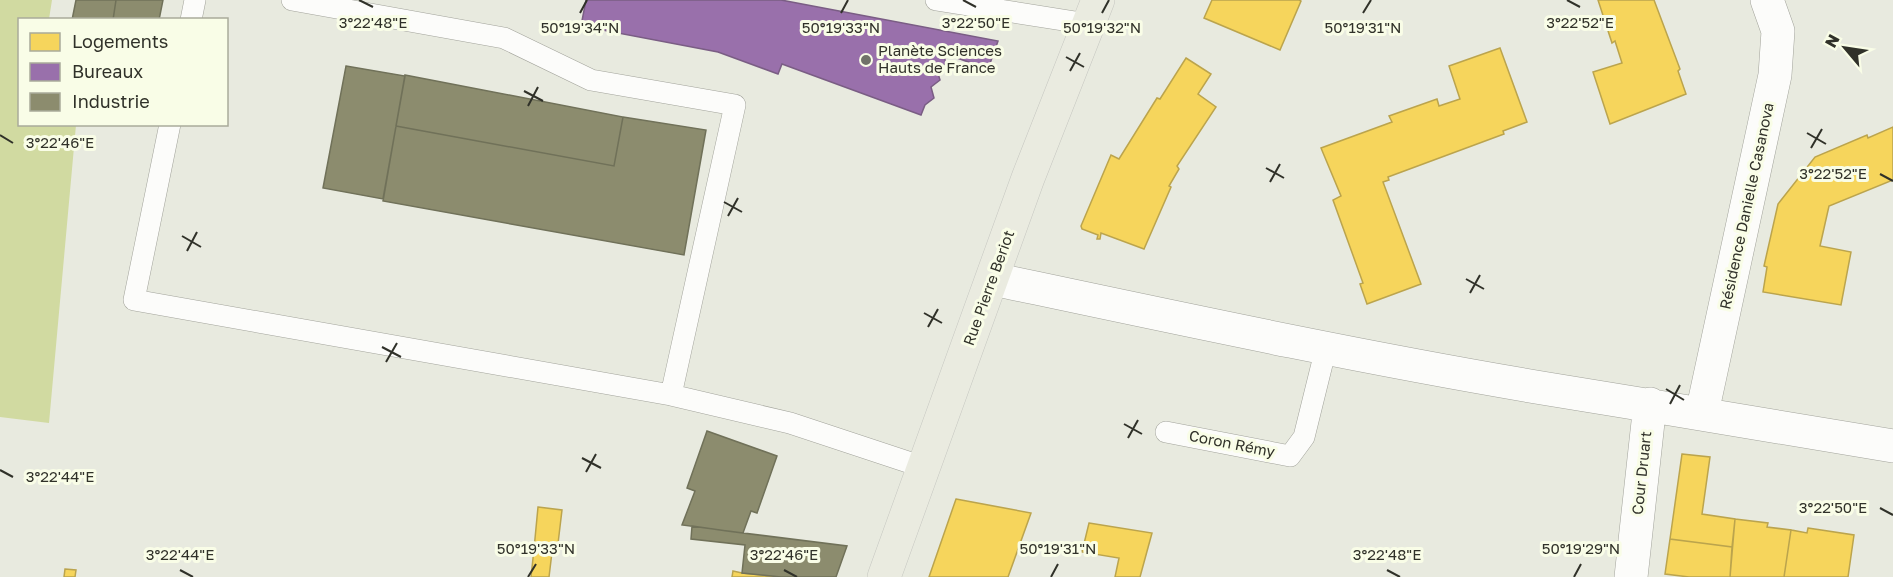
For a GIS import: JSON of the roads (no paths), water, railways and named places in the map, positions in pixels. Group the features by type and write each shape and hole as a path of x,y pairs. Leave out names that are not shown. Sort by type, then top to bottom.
{"main road":[{"name":"Rue Pierre Beriot","path":"884,577 1032,167 1093,12"}],"street":[{"name":"Résidence Danielle Casanova","path":"1702,413 1775,75 1778,31 1767,0"},
{"path":"993,279 1326,348 1548,389 1650,404 1893,446"},
{"name":"Cour Druart","path":"1631,577 1650,404"}],"lane":[{"path":"191,18 195,0"},
{"path":"292,0 504,38 591,80 735,105 671,395"},
{"path":"936,0 1093,12"},
{"path":"170,126 134,300 671,395 790,423 923,467"},
{"name":"Coron Rémy","path":"1166,432 1290,456 1304,437 1326,348"}],"place":[{"name":"Planète Sciences Hauts de France","path":"866,60"}]}
